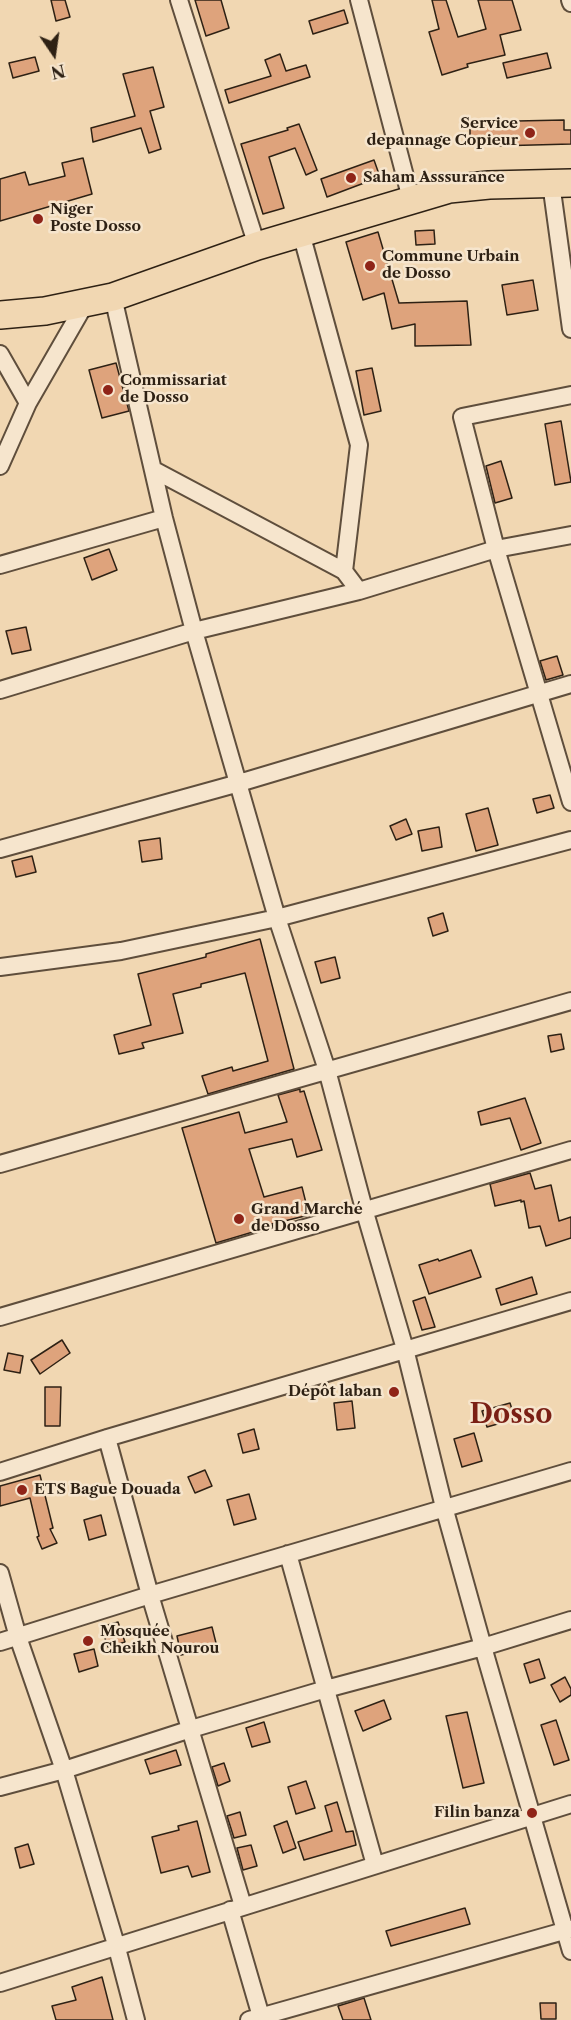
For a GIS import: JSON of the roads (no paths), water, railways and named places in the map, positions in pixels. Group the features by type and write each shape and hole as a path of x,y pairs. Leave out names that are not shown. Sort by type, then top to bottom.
{"highway":[{"path":"0,315 45,311 113,297 258,246 448,189 489,185 561,183"}],"street":[{"path":"179,0 258,246"},
{"path":"360,0 411,199"},
{"path":"561,183 571,329"},
{"path":"301,233 359,445 344,571"},
{"path":"113,297 164,518 194,631 277,918 327,1070 405,1349 444,1507 531,1816 568,1929 571,1951"},
{"path":"0,466 28,403 85,303"},
{"path":"0,354 28,403"},
{"path":"571,395 462,417 496,549 571,802"},
{"path":"154,470 344,571 359,591"},
{"path":"0,565 164,518"},
{"path":"0,690 194,631 359,591 496,549 571,535"},
{"path":"0,849 239,783 571,684"},
{"path":"0,967 121,951 277,918 571,840"},
{"path":"0,1164 571,1001"},
{"path":"0,1317 571,1150"},
{"path":"0,1472 571,1301"},
{"path":"108,1438 150,1595 191,1728 237,1908 258,2019 568,1929"},
{"path":"0,1642 150,1595 571,1471"},
{"path":"288,1554 375,1865"},
{"path":"0,1573 18,1637 64,1770 136,2020"},
{"path":"0,1787 64,1770 191,1728 483,1647 571,1620"},
{"path":"0,1983 571,1804"}],"place":[{"name":"Service depannage Copieur","path":"530,133"},
{"name":"Saham Asssurance","path":"351,178"},
{"name":"Niger Poste Dosso","path":"38,219"},
{"name":"Commune Urbain de Dosso","path":"370,266"},
{"name":"Commissariat de Dosso","path":"108,390"},
{"name":"Grand Marché de Dosso","path":"239,1219"},
{"name":"Dépôt laban","path":"394,1392"},
{"name":"ETS Bague Douada","path":"22,1490"},
{"name":"Mosquée Cheikh Nourou","path":"88,1641"},
{"name":"Filin banza","path":"532,1813"}],"district":[{"name":"Dosso","path":"511,1415"}]}
